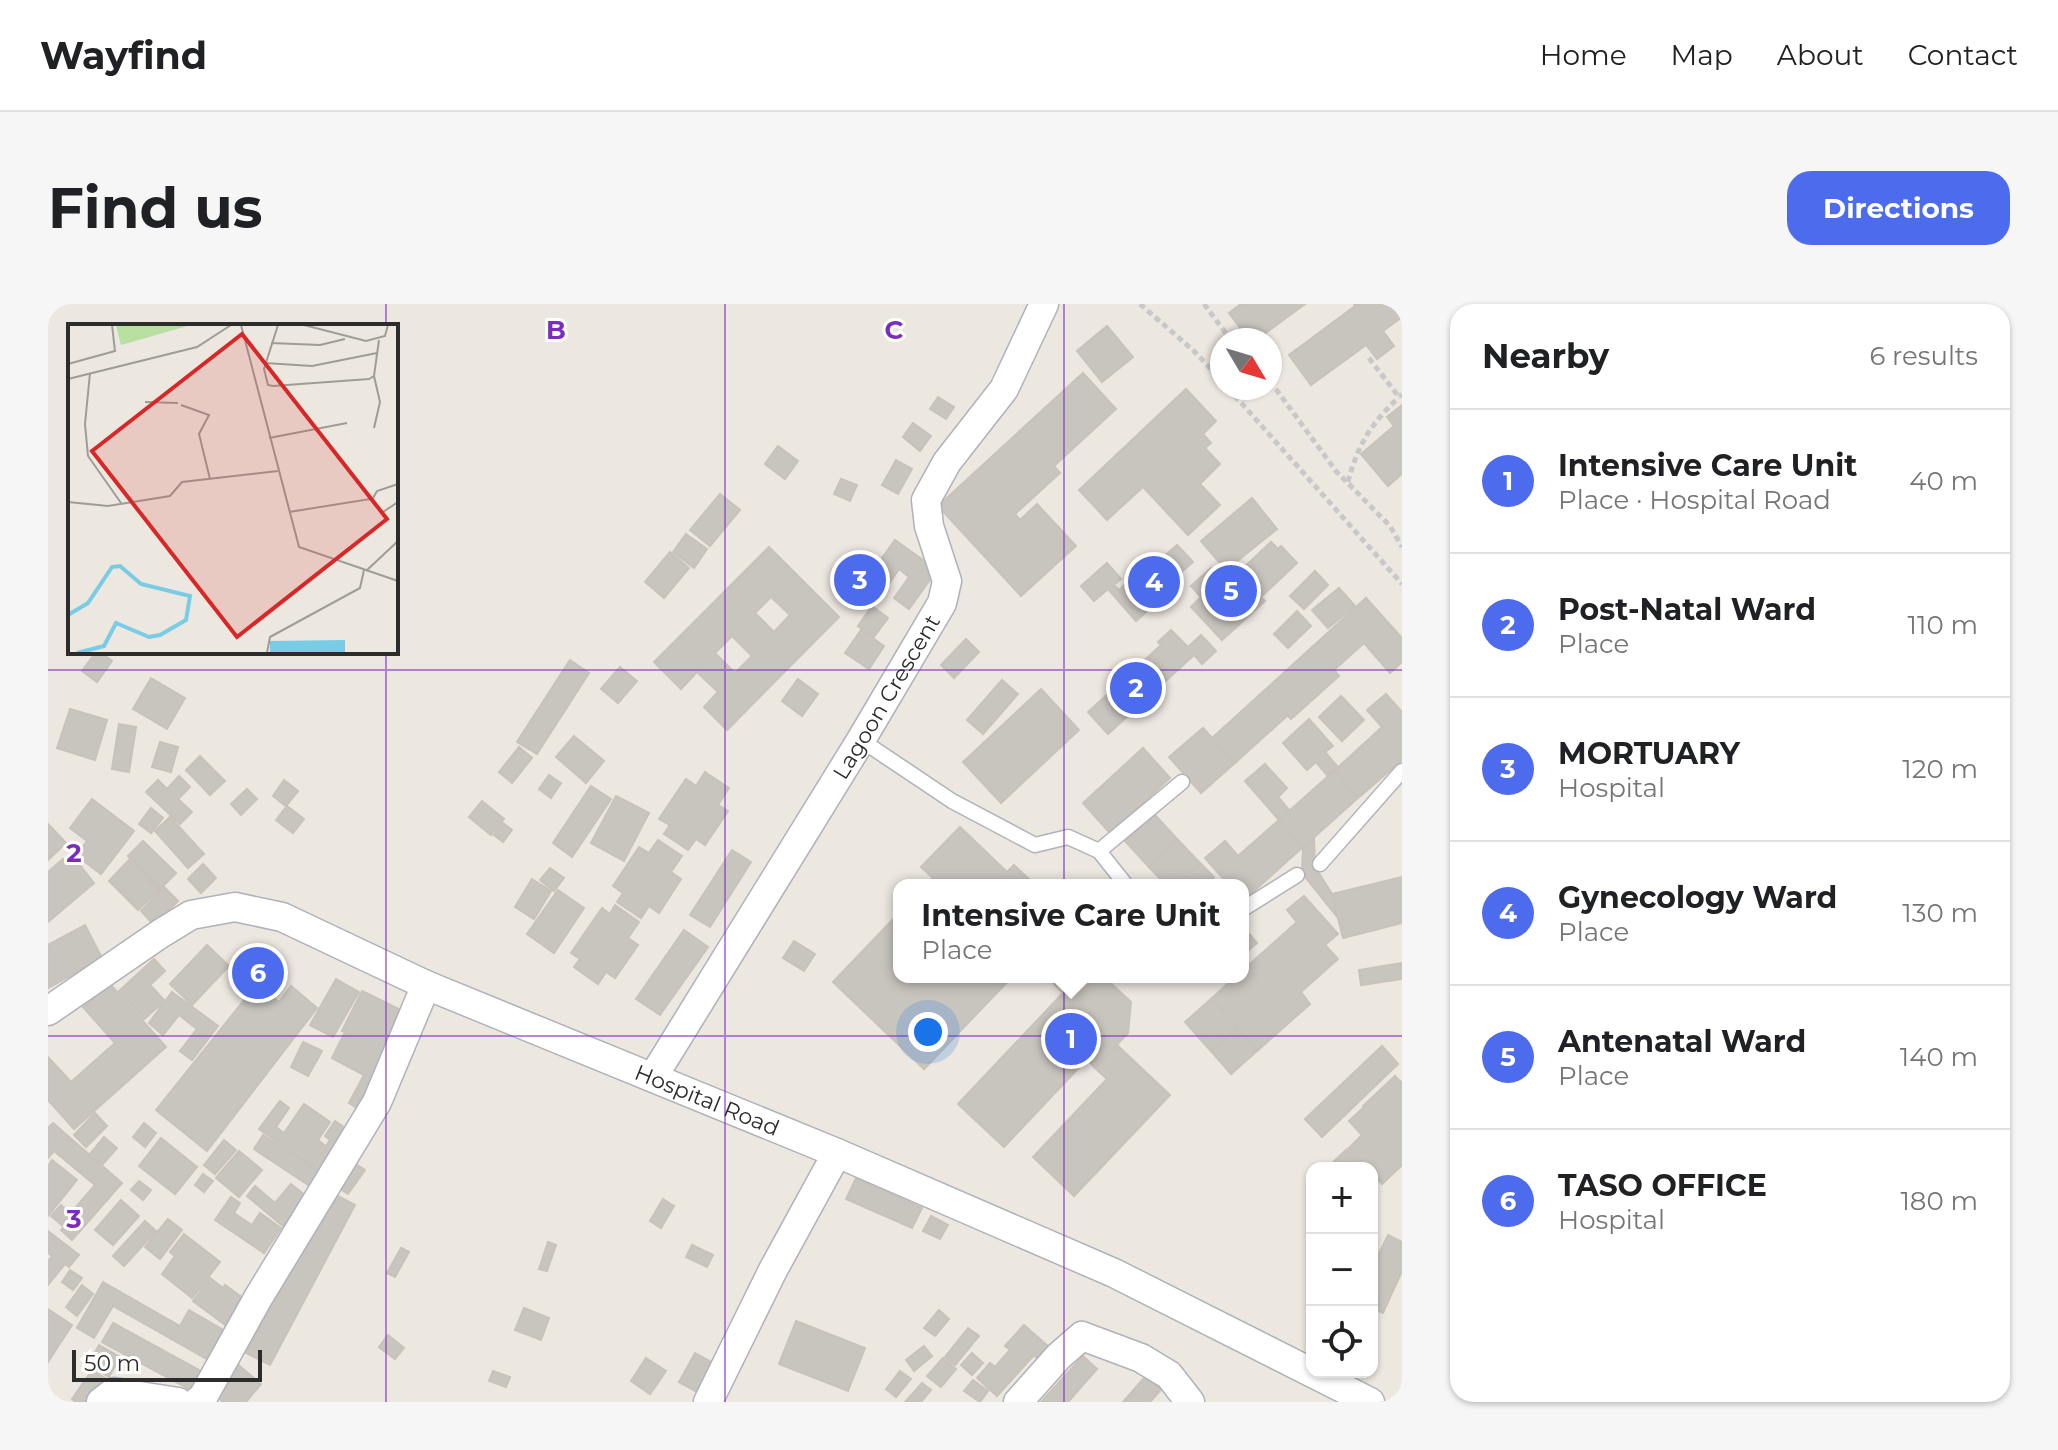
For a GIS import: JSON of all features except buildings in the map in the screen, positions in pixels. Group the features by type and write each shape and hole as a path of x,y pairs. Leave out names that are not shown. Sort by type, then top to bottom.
{"street":[{"name":"Lagoon Crescent","path":"653,1077 942,603 947,581 929,526 926,500 947,462 1004,389 1044,304"},
{"name":"Hospital Road","path":"48,1011 191,915 235,907 282,917 426,985 837,1153 1114,1273 1370,1402"},
{"path":"197,1402 203,1397 258,1298 377,1102 426,985"},
{"path":"708,1402 773,1270 837,1153"},
{"path":"1018,1402 1059,1356 1082,1336 1141,1358 1169,1375 1189,1402"},
{"path":"101,1402 114,1392 178,1402"}],"lane":[{"path":"861,740 952,801 1035,845 1068,837 1099,851 1121,879"},
{"path":"1320,864 1402,771"},
{"path":"1099,851 1182,782"},
{"path":"1249,905 1297,875"}],"path":[{"path":"1140,304 1210,368"},
{"path":"1204,304 1222,328"},
{"path":"1348,482 1355,455 1373,424 1400,396 1369,358"},
{"path":"1282,397 1336,471 1390,526 1402,547"},
{"path":"1239,400 1402,584"}],"place":[{"name":"MORTUARY","path":"860,580"},
{"name":"Gynecology Ward","path":"1154,582"},
{"name":"Antenatal Ward","path":"1231,591"},
{"name":"Post-Natal Ward","path":"1136,688"},
{"name":"TASO OFFICE","path":"258,973"},
{"name":"Intensive Care Unit","path":"1071,1039"}]}
